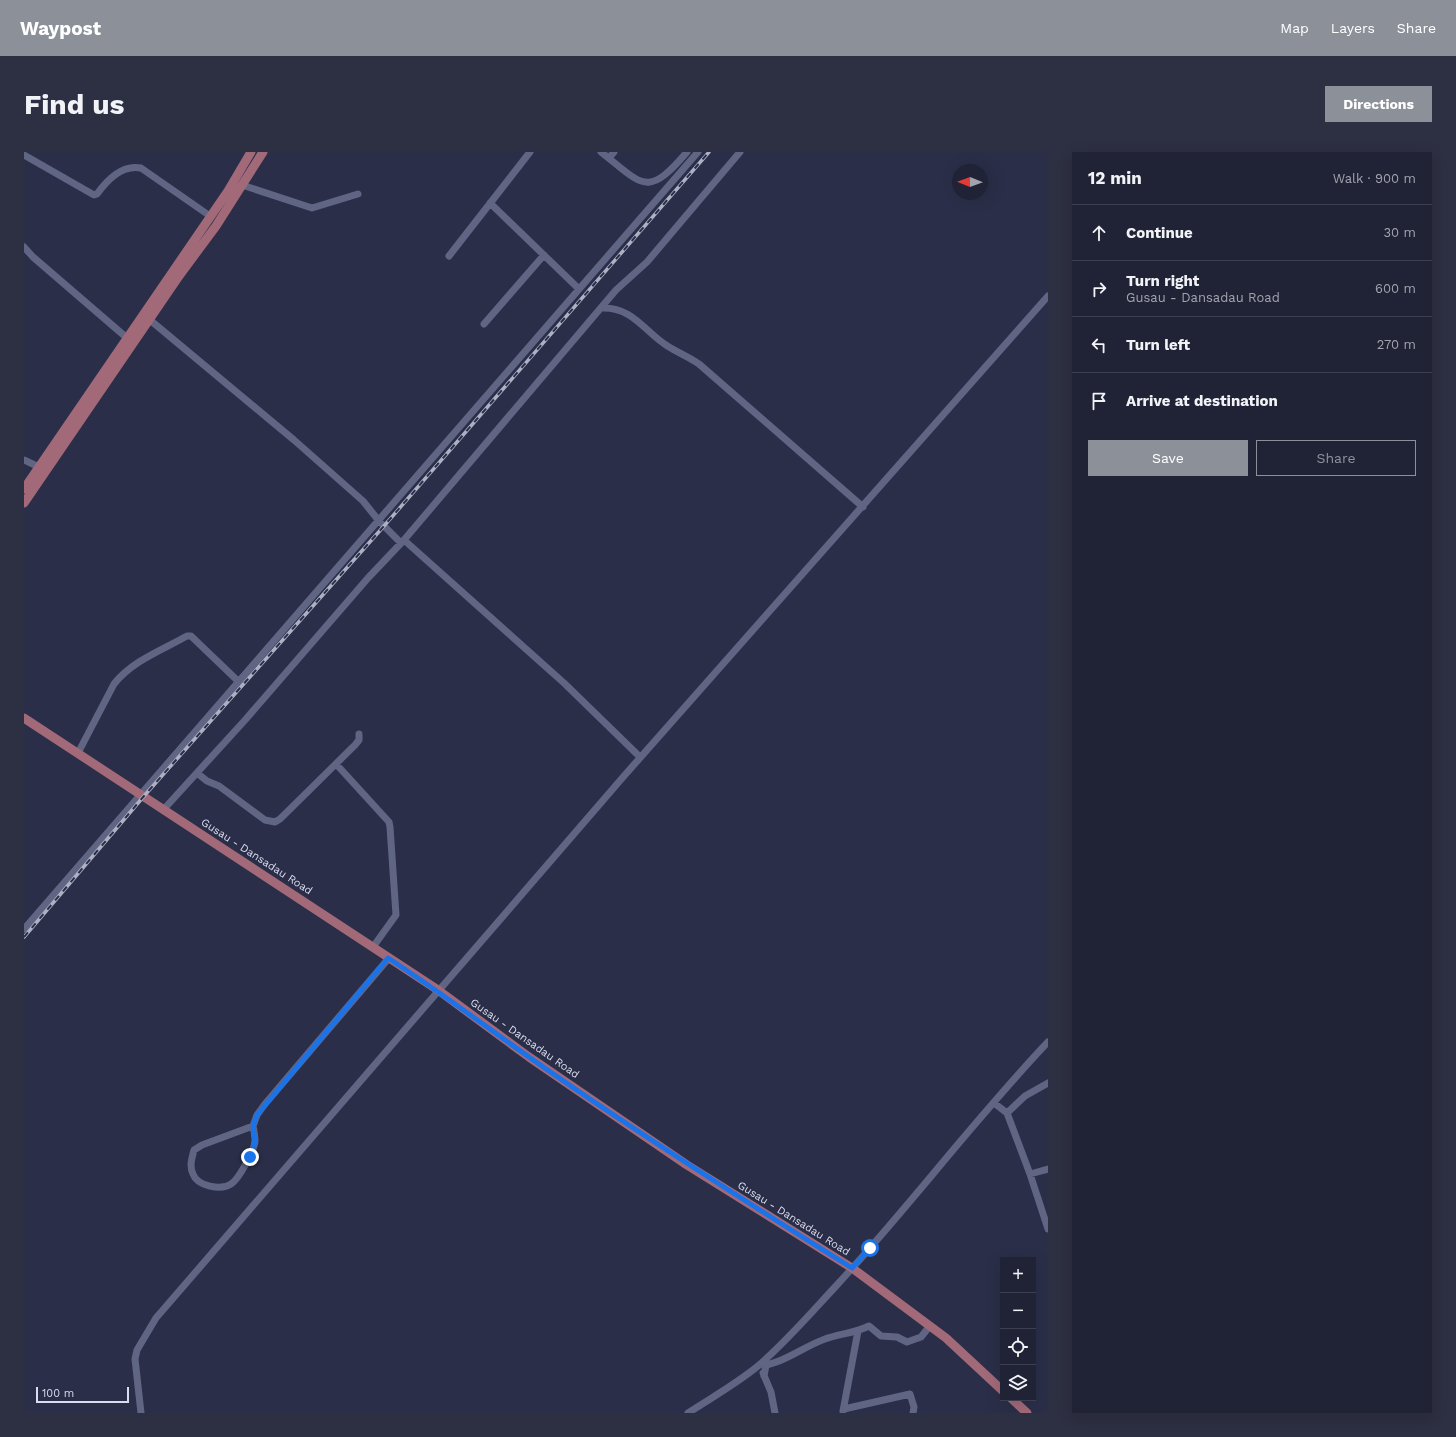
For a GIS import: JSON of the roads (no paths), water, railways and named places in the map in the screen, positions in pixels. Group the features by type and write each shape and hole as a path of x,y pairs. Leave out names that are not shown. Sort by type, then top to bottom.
{"main road":[{"path":"24,489 210,216 251,152"},
{"path":"24,503 179,276 216,226 263,152"},
{"name":"Gusau - Dansadau Road","path":"24,718 438,990 528,1057 687,1165 852,1268 929,1327 946,1338 1000,1388"},
{"path":"1014,1401 1027,1413"}],"street":[{"path":"449,256 530,152"},
{"path":"601,152 636,179 646,184 658,180 676,165 686,152"},
{"path":"609,158 614,152"},
{"path":"24,929 698,152"},
{"path":"164,809 403,541 616,290 647,262 740,152"},
{"path":"24,155 94,195 97,194 104,185 122,170 129,167 141,168 210,216"},
{"path":"242,185 312,208 358,194"},
{"path":"490,203 579,289"},
{"path":"24,247 33,257 127,338"},
{"path":"484,324 544,255"},
{"path":"141,1413 135,1359 137,1350 156,1318 640,758 1048,296"},
{"path":"602,308 612,308 627,314 669,347 687,355 699,364 863,507"},
{"path":"150,320 311,455 363,501 378,521 403,541 564,683 640,758"},
{"path":"24,460 39,467"},
{"path":"78,753 114,684 122,675 132,666 187,636 191,636 239,682"},
{"path":"197,773 206,781 219,786 265,820 275,822 337,765 359,740 359,734"},
{"path":"337,765 388,822 390,827 396,915 373,947"},
{"path":"253,1126 202,1145 194,1150 190,1166 193,1176 202,1183 210,1186 223,1187 234,1182 250,1157 254,1146 253,1126 257,1115 388,958"},
{"path":"688,1413 735,1383 759,1365 852,1268 1048,1042"},
{"path":"1007,1113 1025,1096 1048,1083"},
{"path":"994,1103 1007,1113 1030,1174 1048,1229"},
{"path":"1030,1174 1048,1169"},
{"path":"764,1376 766,1365 779,1363 796,1352 824,1340 858,1331 869,1326 881,1336 897,1337 907,1342 921,1337 929,1327"},
{"path":"858,1331 843,1411 910,1394 914,1407 913,1413"},
{"path":"759,1365 771,1392 775,1413"}],"railway":[{"path":"24,937 144,796 384,526 709,152"}]}
